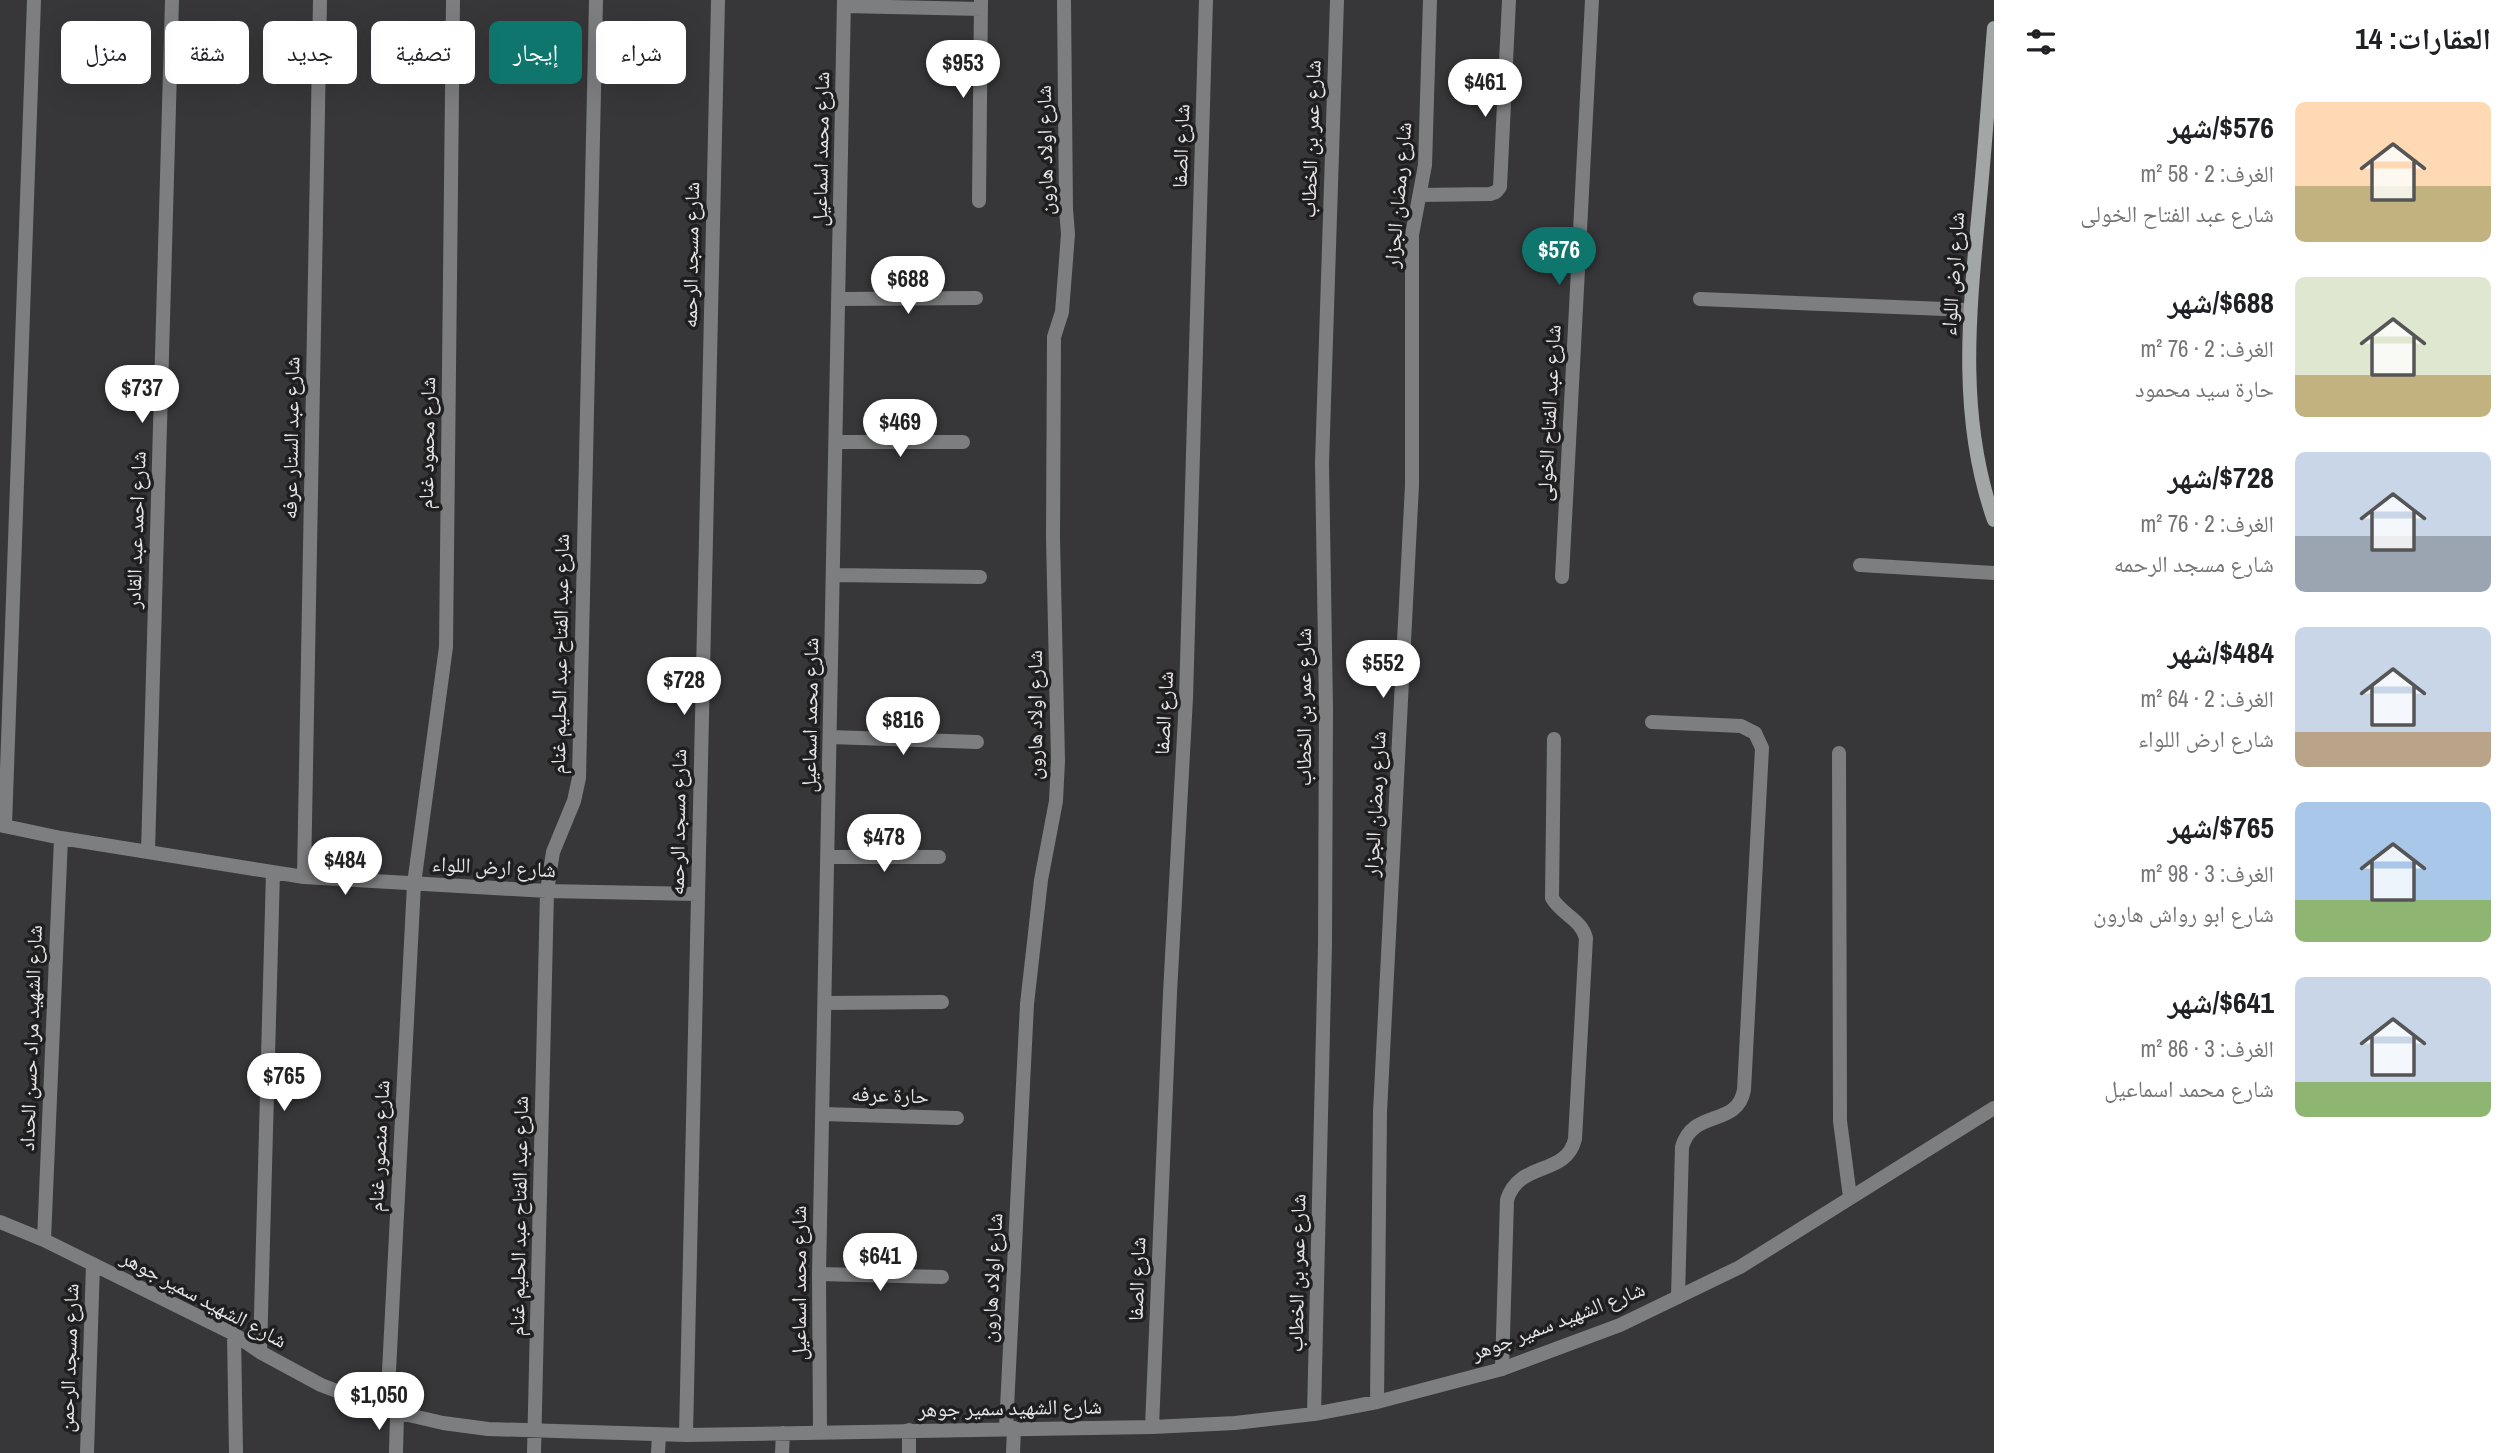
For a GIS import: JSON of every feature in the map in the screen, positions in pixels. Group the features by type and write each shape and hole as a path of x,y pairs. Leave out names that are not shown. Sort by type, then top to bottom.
{"street":[{"path":"2,826 34,0"},
{"name":"شارع احمد عبد القادر","path":"148,852 172,0"},
{"name":"شارع عبد الستار عرفه","path":"304,877 320,0"},
{"name":"شارع محمود غنام","path":"414,884 446,647 453,0"},
{"name":"شارع عبد الفتاح عبد الحليم غنام","path":"534,1453 547,891 552,852 574,802 579,778 596,0"},
{"name":"شارع مسجد الرحمه","path":"685,1435 718,0"},
{"name":"شارع اولاد هارون","path":"1013,1453 1010,1428 1027,1004 1041,880 1056,801 1058,761 1053,538 1054,337 1062,312 1068,241 1064,0"},
{"name":"شارع الصفا","path":"1152,1427 1169,1007 1186,698 1206,0"},
{"name":"شارع عمر بن الخطاب","path":"1314,1414 1325,931 1326,708 1322,463 1337,0"},
{"name":"شارع رمضان الجزار","path":"1377,1402 1380,1112 1412,485 1412,235 1425,165 1430,0"},
{"path":"1420,195 1490,194 1500,187 1509,0"},
{"name":"شارع عبد الفتاح الخولى","path":"1562,577 1592,0"},
{"path":"844,3 981,4 979,201"},
{"name":"شارع محمد اسماعيل","path":"820,1432 819,1274 844,3"},
{"name":"شارع ارض اللواء","path":"1994,28 1969,310 1968,378 1970,419 1977,459 1994,520"},
{"path":"839,299 976,298"},
{"path":"1700,299 1969,310"},
{"path":"836,442 963,442"},
{"path":"1860,565 1994,573"},
{"path":"834,575 980,577"},
{"path":"1652,722 1741,726 1755,733 1762,748 1744,1090 1742,1101 1735,1109 1693,1127 1685,1135 1682,1147 1678,1297"},
{"path":"830,737 977,742"},
{"path":"1502,1369 1507,1200 1511,1188 1519,1179 1566,1157 1573,1149 1575,1139 1586,939 1579,923 1557,907 1552,898 1554,739"},
{"path":"1839,753 1840,1121 1850,1197"},
{"name":"شارع ارض اللواء","path":"2,826 304,877 547,891 697,894"},
{"name":"شارع الشهيد مراد حسن الحداد","path":"44,1240 61,838"},
{"path":"828,857 939,857"},
{"path":"260,1352 273,872"},
{"name":"شارع منصور غنام","path":"396,1453 392,1411 414,884"},
{"path":"825,1003 942,1002"},
{"name":"شارع الشهيد سمير جوهر","path":"0,1222 44,1240 234,1334 260,1352 321,1385 392,1411 443,1423 488,1429 685,1435 1152,1427 1235,1423 1314,1414 1377,1402 1502,1369 1620,1325 1740,1267 1994,1108"},
{"name":"حارة عرفه","path":"822,1114 957,1118"},
{"name":"شارع مسجد الرحمن","path":"88,1453 93,1264"},
{"path":"819,1274 942,1278"},
{"path":"234,1334 236,1453"},
{"path":"909,1430 909,1453"},
{"path":"782,1433 782,1453"},
{"path":"658,1453 659,1435"}]}
